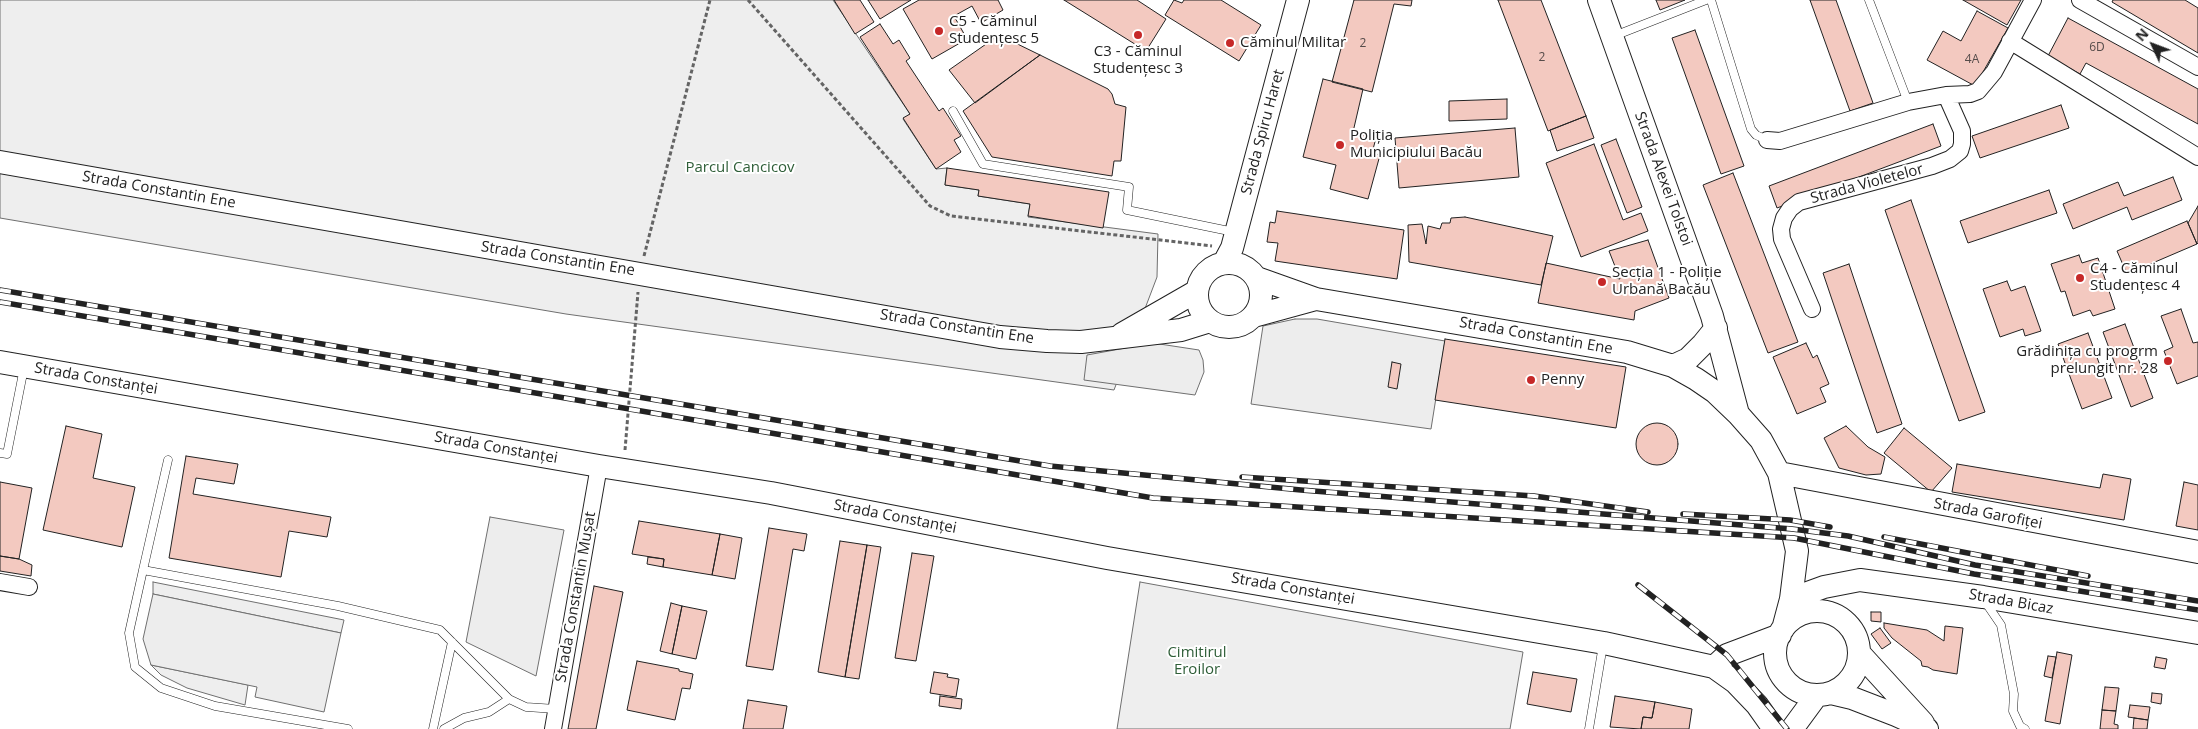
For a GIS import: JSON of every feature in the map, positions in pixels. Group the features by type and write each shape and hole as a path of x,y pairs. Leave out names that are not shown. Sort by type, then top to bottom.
{"street":[{"name":"Strada Spiru Haret","path":"1231,248 1298,0"},
{"name":"Strada Alexei Tolstoi","path":"1599,0 1716,328 1738,414 1761,440 1779,473 1797,551 1792,599 1776,646 1779,670 1794,689 1805,694 1824,694 1852,698 1928,729"},
{"path":"1767,140 1780,141 1908,102 1946,95 1970,94 1978,91 1994,72 2033,0"},
{"path":"2080,0 2198,67"},
{"path":"2010,41 2198,157"},
{"name":"Strada Violetelor","path":"1812,309 1782,239 1781,229 1784,218 1790,209 1799,202 1932,166 1950,159 1960,151 1962,131 1946,95"},
{"name":"Strada Constantin Ene","path":"0,162 1000,336 1047,341 1081,342 1116,336 1148,335 1181,330 1210,321"},
{"path":"1231,248 1237,263 1249,268 1257,278 1262,291 1260,304 1254,316 1243,324 1229,327 1219,326 1202,313 1197,291 1200,281 1206,272 1231,248"},
{"name":"Strada Constantin Ene","path":"1257,278 1316,299 1627,352 1673,366 1715,392 1738,414"},
{"name":"Strada Constantin Ene","path":"1116,336 1197,291"},
{"name":"Strada Constantin Ene","path":"1254,316 1316,299"},
{"path":"1673,366 1688,359 1716,328"},
{"name":"Strada Constanței","path":"0,362 609,467 771,493 1107,558 1604,643 1714,667"},
{"name":"Strada Constantin Mușat","path":"553,729 609,467"},
{"name":"Strada Garofiței","path":"1779,473 2198,552"},
{"name":"Strada Alexei Tolstoi","path":"1797,551 1824,587 1856,637 1860,654 1928,729"},
{"name":"Strada Bicaz","path":"1792,599 1824,587 1860,580 1982,597 2198,632"},
{"path":"0,582 29,587"},
{"path":"1774,729 1757,705 1735,682 1714,667 1726,655 1782,632 1797,617 1814,612 1826,612 1837,616 1847,623"},
{"path":"1792,729 1824,694 1842,687 1852,678 1860,654"}],"lane":[{"path":"1612,36 1706,0"},
{"path":"1711,0 1751,128 1756,135 1767,140"},
{"path":"1869,0 1908,102"},
{"path":"953,111 984,164 1129,187 1127,210 1231,248"},
{"path":"0,453 7,454 24,366"},
{"path":"168,460 128,633 135,666 160,688 215,706 348,729"},
{"path":"143,570 338,606 440,630 509,699 526,707 556,708"},
{"path":"1982,597 2001,625 2014,694 2013,711 2020,726 2025,729"},
{"path":"433,729 452,642"},
{"path":"1589,729 1604,643"},
{"path":"444,729 464,718 489,712 509,699"}],"path":[{"path":"609,467 624,457 640,273 710,0"},
{"path":"748,0 930,206 951,216 1231,248"}],"green space":[{"name":"Parcul Cancicov","path":"0,0 833,0 910,114 903,119 936,169 947,168 945,185 979,190 978,196 1030,204 1028,217 1158,234 1157,277 1114,390 566,314 0,218"},
{"path":"153,582 344,620 341,633 153,594"},
{"name":"Cimitirul Eroilor","path":"1140,582 1523,652 1510,729 1117,729"},
{"path":"151,665 248,685 245,705 187,688 161,675"}],"shaded area":[{"path":"1295,319 1317,319 1445,341 1431,429 1251,404 1263,326"},
{"path":"1153,343 1199,350 1203,360 1204,372 1195,395 1084,380 1087,355"},
{"path":"490,517 564,530 536,676 466,642"},
{"path":"153,594 341,633 324,712 255,697 257,687 151,665 143,639"}],"building":[{"path":"834,0 860,0 874,22 855,34"},
{"name":"C5 - Căminul Studențesc 5","path":"868,0 911,0 880,19"},
{"name":"C5 - Căminul Studențesc 5","path":"919,0 998,0 1003,10 981,23 972,6 954,16 967,39 932,59 903,9"},
{"name":"C3 - Căminul Studențesc 3","path":"1064,0 1137,0 1166,19 1146,51"},
{"name":"Căminul Militar","path":"1174,0 1182,3 1184,0 1221,0 1261,25 1239,61 1165,15"},
{"path":"1354,0 1412,0 1411,6 1394,4 1372,92 1332,82"},
{"path":"1498,0 1541,0 1586,116 1548,131"},
{"path":"1656,0 1685,0 1660,10"},
{"path":"1810,0 1836,0 1873,103 1850,111"},
{"path":"1963,0 2021,0 2007,25"},
{"path":"2113,0 2185,0 2198,8 2198,53 2112,2"},
{"path":"1977,11 2008,28 1975,86 1927,60 1943,31 1961,41"},
{"path":"2068,18 2198,89 2198,124 2086,63 2080,74 2048,56"},
{"path":"880,24 893,44 899,40 910,58 906,61 939,111 943,108 961,136 954,140 961,152 936,169 903,118 910,114 860,37"},
{"path":"1695,30 1744,166 1721,174 1672,38"},
{"path":"999,35 1040,55 975,103 949,70"},
{"path":"1040,55 1108,89 1112,94 1115,104 1126,107 1121,161 1114,161 1112,176 992,157 963,111"},
{"name":"Poliția Municipiului Bacău","path":"1323,79 1363,89 1353,132 1376,138 1372,153 1380,155 1368,199 1330,189 1336,165 1303,157"},
{"path":"1507,99 1507,119 1449,121 1449,101"},
{"path":"2061,105 2069,128 1980,158 1972,136"},
{"path":"1586,116 1594,138 1557,151 1550,130"},
{"path":"1933,124 1941,146 1777,208 1769,186"},
{"path":"1515,128 1519,177 1399,188 1395,138"},
{"path":"1616,139 1642,207 1627,213 1601,145"},
{"path":"1594,144 1623,220 1641,213 1648,231 1581,257 1546,163"},
{"path":"947,168 1109,192 1103,228 1028,216 1030,204 978,196 979,190 945,185"},
{"path":"1733,173 1798,342 1768,353 1703,185"},
{"path":"2173,177 2182,200 2132,220 2127,207 2073,229 2063,204 2118,182 2124,196"},
{"path":"2049,190 2057,213 1968,243 1960,221"},
{"path":"1911,200 1985,412 1959,421 1885,210"},
{"path":"2198,206 2198,243 2197,244 2188,223"},
{"path":"1277,211 1404,230 1397,279 1275,261 1278,243 1267,242 1270,222 1275,223"},
{"path":"1465,217 1553,236 1541,285 1409,262 1408,225 1422,224 1426,244 1428,226 1440,229 1442,223 1450,223 1451,218"},
{"path":"2187,221 2197,244 2127,274 2117,251"},
{"name":"Secția 1 - Poliție Urbană Bacău","path":"1648,240 1669,298 1635,311 1634,320 1538,303 1546,263 1620,279 1609,251"},
{"name":"C4 - Căminul Studențesc 4","path":"2079,255 2082,263 2098,258 2115,309 2093,316 2090,310 2073,316 2065,291 2061,292 2051,264"},
{"path":"1849,264 1902,424 1877,433 1823,273"},
{"path":"2007,281 2011,291 2025,286 2041,331 2025,336 2023,329 2000,337 1983,289"},
{"path":"2181,309 2193,343 2198,342 2198,376 2177,384 2164,351 2173,347 2161,316"},
{"path":"2125,324 2153,398 2131,407 2103,332"},
{"path":"2088,333 2112,398 2082,409 2058,344"},
{"name":"Penny","path":"1445,339 1626,367 1616,428 1435,400"},
{"path":"1806,343 1813,358 1817,355 1829,384 1820,388 1826,402 1797,414 1773,357"},
{"path":"1392,362 1401,364 1397,389 1388,387"},
{"path":"1661,423 1669,426 1675,432 1678,444 1675,456 1669,462 1653,465 1645,462 1639,456 1636,440 1639,432 1645,426"},
{"path":"66,426 102,434 93,478 135,487 122,547 43,530"},
{"path":"1846,426 1868,447 1885,457 1881,474 1866,475 1839,468 1824,438"},
{"path":"1904,428 1952,468 1931,492 1884,453"},
{"path":"186,456 238,464 234,484 196,478 193,494 331,517 327,537 289,531 281,577 169,558"},
{"path":"1957,464 2100,488 2103,474 2131,479 2124,520 1952,492"},
{"path":"0,482 32,488 19,559 0,556"},
{"path":"2184,482 2198,485 2198,530 2176,526"},
{"path":"639,521 720,534 712,575 663,567 664,559 632,554"},
{"path":"769,528 807,534 804,551 793,549 773,670 746,666"},
{"path":"720,534 742,538 735,579 712,575"},
{"path":"840,541 867,545 845,677 818,672"},
{"path":"867,545 881,547 859,679 845,677"},
{"path":"912,553 934,556 916,661 895,658"},
{"path":"0,556 19,559 32,565 31,576 0,571"},
{"path":"648,557 664,559 663,567 647,564"},
{"path":"594,586 623,592 596,729 568,729"},
{"path":"671,603 682,606 672,654 660,651"},
{"path":"682,606 707,611 696,659 672,654"},
{"path":"1871,612 1881,612 1881,622 1871,621"},
{"path":"1884,623 1927,630 1944,641 1945,626 1963,628 1957,674 1922,666 1921,661 1892,638 1884,628"},
{"path":"1880,628 1891,643 1882,649 1871,634"},
{"path":"2057,652 2072,655 2060,724 2045,721"},
{"path":"2048,656 2056,657 2052,678 2044,676"},
{"path":"2156,657 2167,659 2165,669 2154,667"},
{"path":"637,661 679,669 679,671 693,674 690,689 682,688 675,720 627,710"},
{"path":"934,672 948,674 947,677 959,679 956,697 930,693"},
{"path":"1533,672 1577,679 1571,712 1527,704"},
{"path":"2105,687 2119,688 2116,711 2102,710"},
{"path":"2152,693 2162,694 2161,704 2151,702"},
{"path":"940,696 962,699 961,709 939,706"},
{"path":"1615,696 1655,702 1652,718 1643,717 1641,729 1610,727"},
{"path":"748,700 787,706 783,729 743,729"},
{"path":"1655,702 1692,709 1689,729 1641,729 1643,717 1652,718"},
{"path":"2130,705 2150,707 2148,720 2128,717"},
{"path":"2102,710 2116,711 2114,724 2118,725 2118,729 2100,729"},
{"path":"2134,718 2148,720 2147,729 2133,729"}],"railway":[{"path":"0,290 1050,466 1301,490 1792,529 1848,536 1975,565 2198,601"},
{"path":"0,302 1153,498 1794,538 1974,574 2198,610"},
{"path":"1242,477 1534,496 1648,512"},
{"path":"1683,514 1790,520 1830,527"},
{"path":"1884,537 2088,576"},
{"path":"1638,585 1727,655 1787,729"}],"place":[{"name":"C5 - Căminul Studențesc 5","path":"939,31"},
{"name":"C3 - Căminul Studențesc 3","path":"1138,35"},
{"name":"Căminul Militar","path":"1230,43"},
{"name":"Poliția Municipiului Bacău","path":"1340,145"},
{"name":"C4 - Căminul Studențesc 4","path":"2080,278"},
{"name":"Secția 1 - Poliție Urbană Bacău","path":"1602,282"},
{"name":"Grădinița cu progrm prelungit nr. 28","path":"2168,361"},
{"name":"Penny","path":"1531,380"}]}
